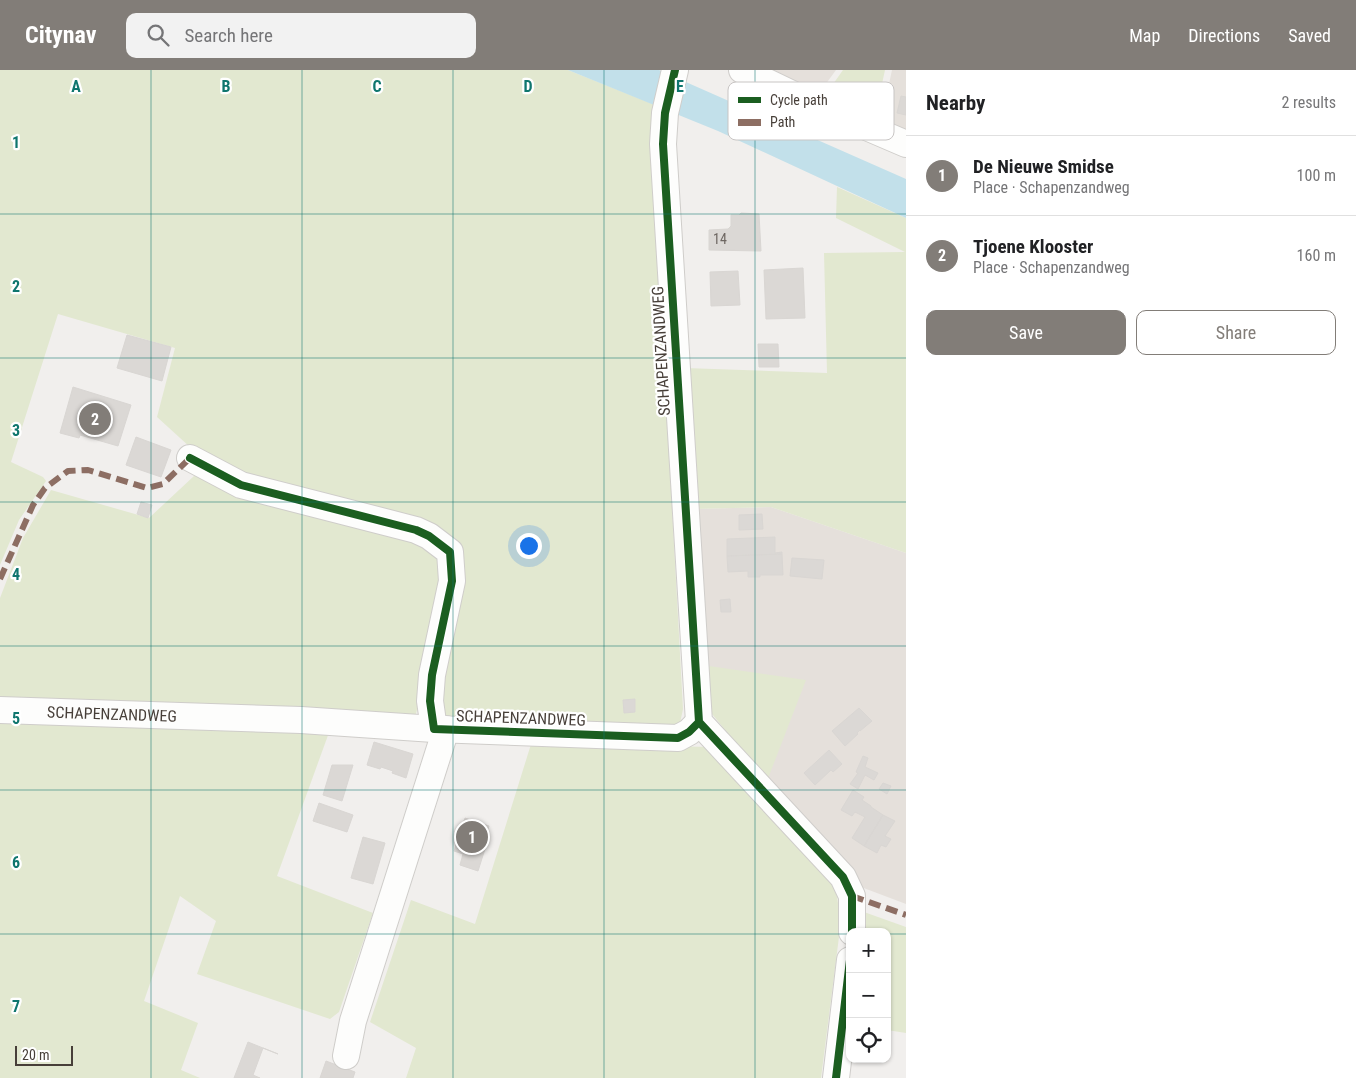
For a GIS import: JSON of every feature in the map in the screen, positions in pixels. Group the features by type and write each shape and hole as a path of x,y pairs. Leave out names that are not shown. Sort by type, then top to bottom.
{"street":[{"name":"SCHAPENZANDWEG","path":"0,710 301,720 440,729 678,738 689,732 699,722 663,144 664,113 675,70"},
{"path":"742,70 767,82"},
{"path":"894,139 906,144"},
{"name":"SCHAPENZANDWEG","path":"190,458 241,484 416,530 429,536 450,552 452,581 432,675 430,701 440,729 353,1021 346,1056"},
{"path":"699,722 843,877 852,896 852,928"},
{"path":"836,1078 848,973"}],"shaded area":[{"path":"770,70 836,70 827,82 797,82"},
{"path":"892,70 906,70 906,132 894,127 894,82 889,82"},
{"path":"771,507 906,553 906,904 861,887 767,781 702,665 693,509"}],"green space":[{"path":"0,70 568,70 653,104 653,158 683,709 680,723 676,728 454,723 437,711 455,548 242,477 202,458 157,417 175,348 58,314 11,462 43,477 46,481 19,520 0,565"},
{"path":"843,70 885,70 882,82 835,82"},
{"path":"837,187 906,218 906,553 771,507 693,509 685,368 827,373 824,253 905,252 836,218"},
{"path":"194,476 435,546 443,582 415,719 0,702 0,598 23,538 51,490 149,518"},
{"path":"702,665 806,680 767,781 712,714"},
{"path":"0,720 331,727 277,876 373,913 339,1012 330,1019 197,974 216,921 180,896 144,1001 198,1023 181,1070 200,1078 0,1078"},
{"path":"532,741 562,744 712,747 834,879 841,921 821,1078 406,1078 416,1048 370,1022 411,900 475,924"},
{"path":"864,912 906,927 906,1033 891,1031 891,928 862,928"}],"water":[{"path":"568,70 659,70 728,100 728,136"},
{"path":"737,140 818,140 906,179 906,218"}],"building":[{"path":"901,96 906,97 906,115 897,113"},
{"path":"741,213 759,214 761,251 709,250 709,230 728,229 731,226 731,215 739,215"},
{"path":"803,268 805,318 766,319 764,270"},
{"path":"738,271 740,305 711,306 710,272"},
{"path":"127,335 171,347 162,381 117,368"},
{"path":"758,344 778,344 779,367 759,367"},
{"path":"73,387 131,405 118,446 80,435 79,438 60,433"},
{"path":"136,437 171,450 161,477 126,465"},
{"path":"141,502 152,505 148,518 137,514"},
{"path":"762,514 763,529 739,530 739,515"},
{"path":"775,537 775,553 782,552 782,554 727,556 727,539"},
{"path":"782,554 783,575 748,577 748,571 728,572 727,556"},
{"path":"792,558 824,560 822,579 790,576"},
{"path":"730,599 731,612 721,612 720,600"},
{"path":"635,699 635,712 624,713 623,700"},
{"path":"859,708 872,721 860,730 845,746 832,731"},
{"path":"374,742 413,754 406,778 381,767 380,769 367,765"},
{"path":"829,750 842,764 833,772 831,770 815,785 804,773"},
{"path":"863,756 868,758 865,767 878,773 874,780 865,775 858,789 850,784 858,773 856,772"},
{"path":"332,765 353,765 342,801 323,795"},
{"path":"883,783 891,786 887,794 879,789"},
{"path":"853,790 864,797 862,800 883,815 864,846 852,838 865,817 855,812 852,816 841,810"},
{"path":"319,803 353,815 347,832 313,821"},
{"path":"883,815 895,821 885,836 891,839 886,847 881,845 877,853 864,846"},
{"path":"465,818 489,826 481,848 485,849 478,871 460,865 463,854 454,851"},
{"path":"363,837 385,843 373,884 351,878"},
{"path":"248,1042 263,1048 253,1075 260,1078 234,1078"},
{"path":"326,1061 355,1072 353,1078 320,1078"}],"marked path":[{"path":"0,579 33,505 45,488 68,471 88,470 147,488 163,484 190,458"},
{"path":"852,896 906,915"}],"cycle path":[{"path":"675,70 665,113 663,144 699,722 843,877 852,896 852,928"},
{"path":"190,458 241,485 416,530 429,536 450,552 452,581 432,675 430,701 434,729 678,738 689,732 699,722"},
{"path":"836,1078 848,973"}],"place":[{"name":"Tjoene Klooster","path":"95,419"},
{"name":"De Nieuwe Smidse","path":"472,837"}]}
